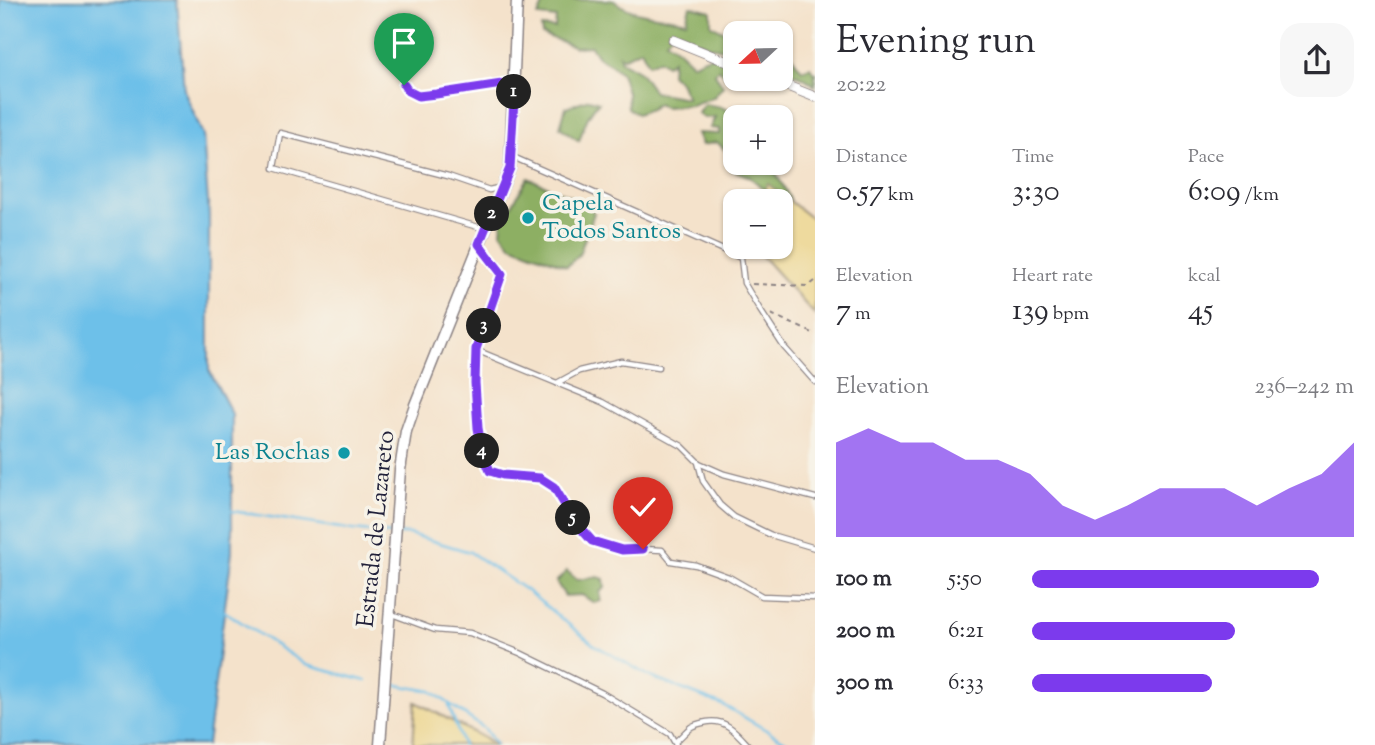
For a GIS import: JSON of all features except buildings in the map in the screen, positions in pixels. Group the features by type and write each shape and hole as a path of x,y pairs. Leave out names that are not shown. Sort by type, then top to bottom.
{"street":[{"name":"Estrada de Lazareto","path":"380,745 388,612 400,470 406,431 510,168 517,0"},
{"path":"673,40 723,60"},
{"path":"793,88 815,97"}],"lane":[{"path":"406,65 402,76 404,85 408,91 418,96 515,82"},
{"path":"485,229 274,168 280,133 448,176 489,190 497,189 504,183"},
{"path":"512,157 741,258 744,284 784,347 815,382"},
{"path":"479,244 502,274 476,349 478,428 482,451 490,471 503,475 540,478 554,487 576,523 592,541 622,550 662,550 671,561 696,565 729,577 762,596 815,598"},
{"path":"476,349 603,402 682,446 698,462 724,474 815,498"},
{"path":"556,383 579,371 621,361 659,367"},
{"path":"698,462 703,481 720,505 734,517 771,535 815,548"},
{"path":"388,612 435,630 470,633 520,653 602,693 670,734 676,744 692,727 718,721 725,723 748,745"}],"path":[{"path":"744,284 809,286 815,281"},
{"path":"760,310 815,334"}],"green space":[{"path":"545,0 613,0 639,13 686,21 690,6 711,11 711,25 723,31 723,49 674,31 666,41 692,64 708,57 723,56 723,73 718,69 715,74 723,86 714,97 691,105 665,107 656,104 637,114 628,108 627,92 621,73 599,58 591,46 575,47 542,34 541,27 555,28 556,18 538,16","holes":["641,49 648,64 659,60 666,65 672,60 671,74 680,82 687,98 654,92 640,72 621,61 619,55 623,58"]},
{"path":"793,58 802,70 810,67 815,73 815,86 793,74"},
{"path":"589,99 599,102 589,115 579,141 560,127 566,107"},
{"path":"704,104 723,108 723,148 717,142 702,145 697,133 719,134 719,129 710,128 715,117 704,118 698,113"},
{"path":"745,175 777,175 785,189 764,189"},
{"path":"528,178 586,203 594,213 579,255 567,266 511,245 501,232 502,222"},
{"path":"567,571 577,580 598,577 604,579 605,588 600,592 601,601 594,603 582,595 565,596 556,582"}],"sand":[{"path":"793,204 815,221 815,315 765,259 793,259"},
{"path":"416,702 497,745 413,745"}],"water":[{"path":"0,0 177,0 184,90 203,135 209,216 209,370 232,414 232,552 207,745 0,745"}],"waterway":[{"path":"232,511 391,534"},
{"path":"398,534 409,534 470,552 526,590 593,644 651,677 723,705 792,745"},
{"path":"224,611 306,665 366,681"},
{"path":"391,684 431,691 485,729 496,745"},
{"path":"449,706 463,745"}],"place":[{"name":"Capela Todos Santos","path":"528,218"},
{"name":"Las Rochas","path":"344,453"}],"route":[{"path":"404,85 408,91 418,96 515,82 510,168 479,244 502,274 476,349 478,428 482,451 490,471 503,475 540,478 554,487 576,523 592,541 622,550 643,549"}]}
